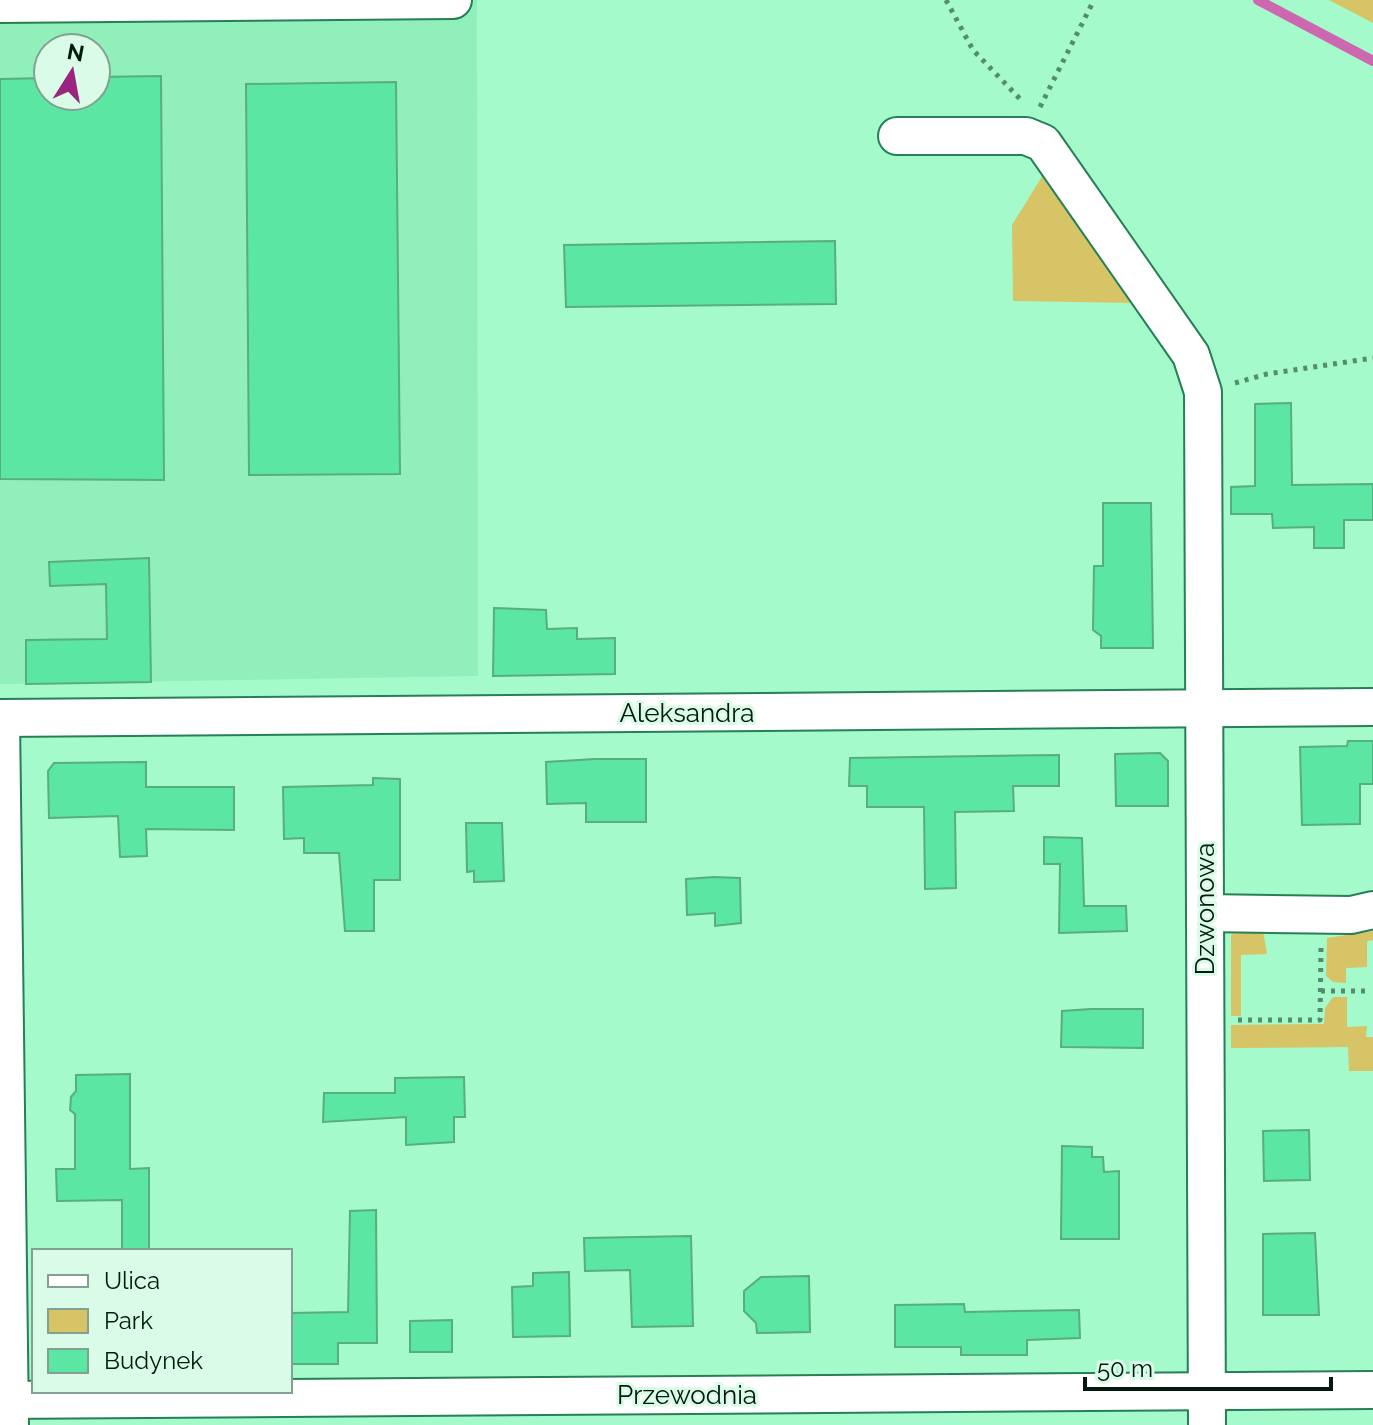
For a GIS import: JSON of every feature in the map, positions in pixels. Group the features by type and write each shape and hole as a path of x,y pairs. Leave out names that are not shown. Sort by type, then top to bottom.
{"street":[{"path":"0,4 453,0"},
{"path":"897,136 1026,136 1040,129"},
{"name":"Dzwonowa","path":"1040,129 1191,355 1203,392 1207,1408"},
{"name":"Aleksandra","path":"0,718 1373,707"},
{"path":"0,718 7,1408"},
{"path":"1205,913 1351,915 1373,910"},
{"name":"Przewodnia","path":"7,1408 1207,1408 1373,1390"}],"path":[{"path":"946,0 973,50 1040,129 1094,0"},
{"path":"1203,392 1267,374 1373,358"},
{"path":"1236,1020 1320,1020 1321,932"},
{"path":"1321,991 1367,991"}],"shaded area":[{"path":"0,0 477,0 478,676 0,684"}],"green space":[{"path":"1329,0 1373,0 1373,23"},
{"path":"1043,175 1133,303 1013,301 1012,225"},
{"path":"1238,930 1263,931 1267,954 1241,955 1241,1016 1231,1016 1231,935"},
{"path":"1373,931 1373,940 1367,941 1367,967 1346,968 1346,983 1333,982 1326,976 1327,938"},
{"path":"1333,997 1347,997 1347,1027 1367,1026 1366,1037 1373,1037 1373,1071 1349,1071 1348,1047 1231,1048 1231,1025 1324,1024 1325,1008"}],"building":[{"path":"161,76 164,480 0,479 0,79 32,78 32,112 112,112 112,77"},
{"path":"396,82 400,474 249,475 246,84"},
{"path":"835,241 836,304 566,307 564,245"},
{"path":"1291,403 1292,485 1373,484 1373,520 1344,520 1344,548 1314,548 1314,527 1273,528 1272,514 1231,514 1231,487 1255,486 1255,404"},
{"path":"1103,503 1151,503 1153,648 1101,648 1101,636 1093,630 1094,566 1103,566"},
{"path":"149,558 151,682 26,684 26,640 107,639 106,584 50,586 49,562"},
{"path":"494,608 546,610 547,629 577,628 577,639 615,638 615,674 493,676"},
{"path":"1348,741 1373,741 1373,784 1360,784 1360,824 1302,825 1300,747 1347,746"},
{"path":"1160,753 1168,761 1168,806 1116,806 1115,754"},
{"path":"1059,755 1059,786 1013,786 1014,811 955,812 956,888 925,889 924,807 867,807 867,786 849,786 850,758"},
{"path":"646,759 646,822 586,822 586,803 547,804 546,762"},
{"path":"146,762 146,787 234,787 234,830 146,829 147,856 120,857 118,816 49,818 48,771 54,763"},
{"path":"373,778 400,779 400,880 374,880 374,931 345,931 339,853 304,853 304,838 284,839 283,787 373,785"},
{"path":"466,823 502,823 504,881 474,882 474,871 467,872"},
{"path":"1044,837 1082,838 1084,906 1126,906 1127,931 1059,933 1060,864 1044,864"},
{"path":"740,878 741,923 715,926 715,913 687,915 686,879"},
{"path":"1143,1009 1143,1048 1061,1047 1062,1011"},
{"path":"130,1074 130,1169 149,1168 149,1249 122,1249 122,1200 57,1201 56,1169 75,1169 75,1114 70,1110 71,1097 76,1091 76,1075"},
{"path":"464,1077 465,1117 454,1117 454,1142 406,1145 406,1117 323,1122 324,1093 395,1093 395,1078"},
{"path":"1309,1130 1310,1180 1264,1181 1263,1131"},
{"path":"1062,1146 1092,1147 1092,1157 1103,1157 1104,1172 1119,1171 1119,1239 1061,1239"},
{"path":"376,1210 377,1343 338,1343 338,1364 292,1364 292,1313 348,1312 350,1211"},
{"path":"1315,1233 1319,1315 1263,1315 1263,1234"},
{"path":"691,1236 693,1326 632,1327 630,1270 585,1271 584,1238"},
{"path":"569,1272 570,1336 513,1337 512,1287 533,1286 533,1273"},
{"path":"809,1276 810,1332 757,1333 756,1323 744,1311 744,1291 761,1277"},
{"path":"964,1304 965,1312 1079,1310 1080,1338 1027,1340 1027,1355 961,1355 961,1347 895,1347 895,1305"},
{"path":"452,1320 452,1352 410,1352 410,1321"}],"waterway":[{"path":"1258,0 1373,61"}]}
